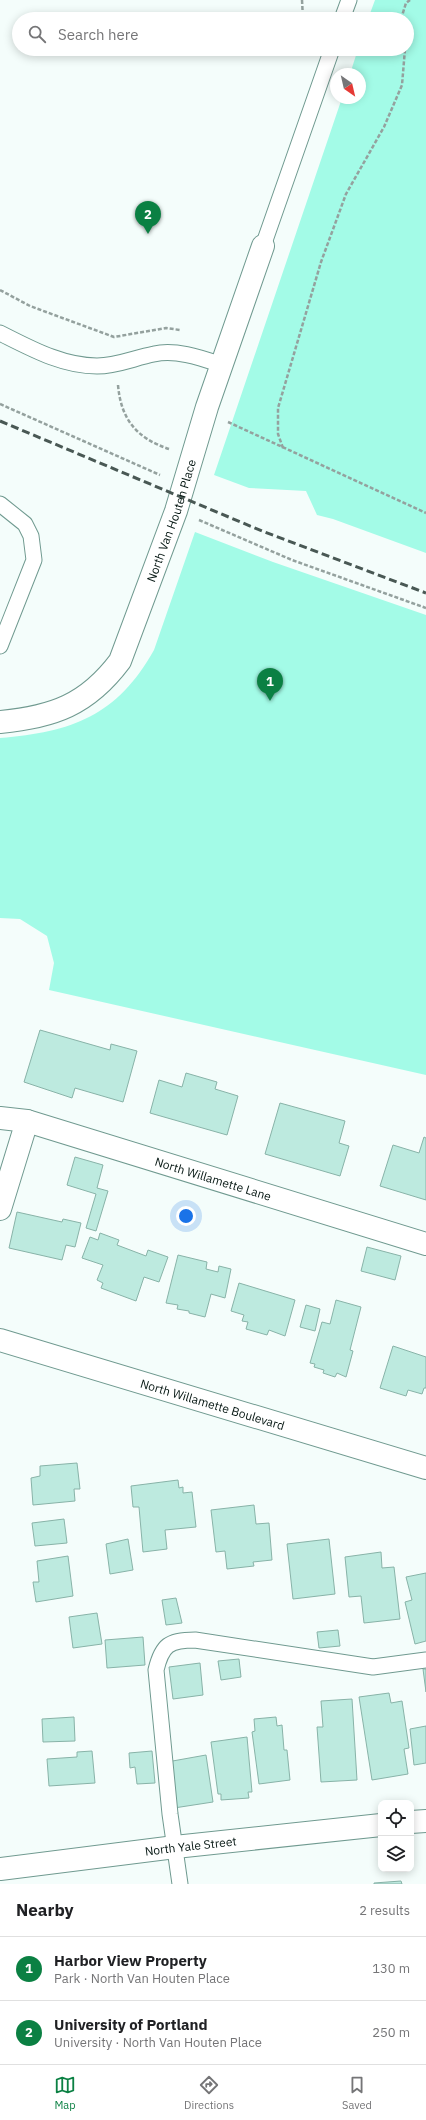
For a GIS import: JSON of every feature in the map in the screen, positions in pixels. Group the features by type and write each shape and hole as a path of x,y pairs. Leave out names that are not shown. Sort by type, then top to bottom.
{"street":[{"name":"North Van Houten Place","path":"0,722 33,719 62,710 83,698 107,679 120,661 133,632 176,511 207,407 263,246"},
{"name":"North Willamette Lane","path":"0,1118 28,1121 426,1244"},
{"path":"0,1209 28,1121"},
{"name":"North Willamette Boulevard","path":"0,1340 426,1468"},
{"path":"414,1822 426,1820"},
{"name":"North Yale Street","path":"1,1868 175,1847 378,1825"}],"lane":[{"path":"345,12 349,0"},
{"path":"263,246 330,56"},
{"path":"0,333 38,352 73,364 97,366 115,365 154,354 179,354 222,365"},
{"path":"0,504 25,524 31,536 34,560 0,646"},
{"path":"180,1884 170,1814 156,1670 160,1654 167,1645 180,1640 195,1640 373,1667 426,1660"}],"path":[{"path":"302,0 303,12"},
{"path":"403,12 406,3 410,0"},
{"path":"283,448 278,434 278,408 321,262 346,194 384,127 402,85 404,56"},
{"path":"0,290 30,306 114,337 166,328 183,331"},
{"path":"118,379 122,409 128,422 139,434 160,446 192,457"},
{"path":"0,404 106,453 184,485"},
{"path":"207,407 232,425 426,513"},
{"path":"176,511 292,560 426,608"}],"green space":[{"path":"375,0 426,0 426,553 333,519 317,515 306,491 249,488 214,475 340,104 366,104 366,68 352,68 356,56 414,56 414,12 371,12"},
{"path":"195,532 273,562 426,615 426,1075 49,990 54,963 47,936 20,919 0,918 0,738 49,731 71,725 108,705 124,691 140,672 154,650"}],"building":[{"path":"40,1030 110,1050 111,1044 137,1051 123,1102 75,1088 72,1098 24,1082"},
{"path":"186,1073 217,1082 215,1089 238,1096 227,1135 150,1113 159,1080 182,1087"},
{"path":"280,1103 345,1121 339,1143 349,1146 340,1176 265,1154"},
{"path":"424,1137 426,1138 426,1200 380,1186 393,1145 419,1153"},
{"path":"75,1157 103,1165 97,1188 108,1191 96,1231 86,1228 96,1194 67,1185"},
{"path":"17,1212 62,1222 63,1219 81,1223 75,1247 66,1245 62,1260 9,1248"},
{"path":"100,1233 119,1240 117,1245 146,1256 148,1250 168,1257 159,1282 144,1277 136,1301 101,1288 103,1283 97,1280 103,1265 82,1258 90,1237 98,1240"},
{"path":"367,1247 401,1256 395,1280 361,1271"},
{"path":"178,1255 207,1262 206,1269 218,1272 219,1266 231,1269 225,1298 211,1294 205,1317 189,1313 189,1311 177,1309 178,1305 166,1303"},
{"path":"239,1283 295,1300 285,1336 269,1330 267,1335 246,1329 248,1322 242,1321 244,1315 231,1311"},
{"path":"336,1300 361,1307 350,1350 353,1351 346,1377 337,1373 335,1377 323,1373 324,1370 314,1367 315,1364 310,1363 322,1322 330,1324"},
{"path":"306,1305 320,1309 315,1331 300,1327"},
{"path":"393,1346 426,1357 426,1388 424,1388 422,1394 408,1390 406,1396 380,1388"},
{"path":"77,1463 80,1489 74,1489 75,1501 33,1505 31,1478 40,1476 40,1466"},
{"path":"178,1480 179,1488 183,1487 183,1493 192,1492 196,1527 165,1530 167,1549 143,1552 139,1507 133,1507 131,1486"},
{"path":"254,1505 256,1524 269,1523 272,1560 253,1562 254,1566 227,1569 225,1551 216,1552 211,1510"},
{"path":"64,1519 67,1543 35,1546 32,1523"},
{"path":"128,1539 133,1570 110,1574 106,1544"},
{"path":"329,1539 335,1594 293,1599 287,1544"},
{"path":"381,1552 382,1568 394,1567 400,1619 364,1623 361,1596 349,1597 345,1557"},
{"path":"68,1556 73,1596 36,1602 33,1582 39,1582 37,1561"},
{"path":"426,1573 426,1641 415,1644 405,1602 412,1600 406,1577"},
{"path":"176,1598 182,1623 166,1625 162,1600"},
{"path":"97,1613 102,1644 73,1648 69,1617"},
{"path":"338,1630 340,1646 319,1648 317,1632"},
{"path":"143,1637 145,1665 107,1668 105,1640"},
{"path":"239,1659 241,1677 221,1680 218,1661"},
{"path":"200,1663 203,1695 173,1699 169,1667"},
{"path":"423,1669 426,1669 426,1692"},
{"path":"389,1693 391,1703 402,1701 409,1748 404,1749 408,1774 372,1780 359,1697"},
{"path":"352,1699 357,1780 321,1782 317,1727 323,1727 321,1701"},
{"path":"74,1717 75,1741 43,1742 42,1719"},
{"path":"276,1717 277,1726 282,1725 284,1750 287,1750 290,1780 259,1784 252,1732 255,1731 254,1719"},
{"path":"426,1726 426,1763 414,1765 410,1729"},
{"path":"247,1737 252,1792 248,1792 249,1798 221,1800 221,1794 218,1794 211,1742"},
{"path":"92,1751 95,1783 49,1786 47,1759 77,1757 77,1752"},
{"path":"152,1751 155,1783 137,1784 135,1767 130,1768 129,1753"},
{"path":"206,1755 213,1802 174,1808 167,1762"},
{"path":"401,1881 402,1884 374,1884 374,1883"}],"railway":[{"path":"0,421 262,531 426,593"}],"place":[{"name":"University of Portland","path":"148,234"},
{"name":"Harbor View Property","path":"270,701"}]}
